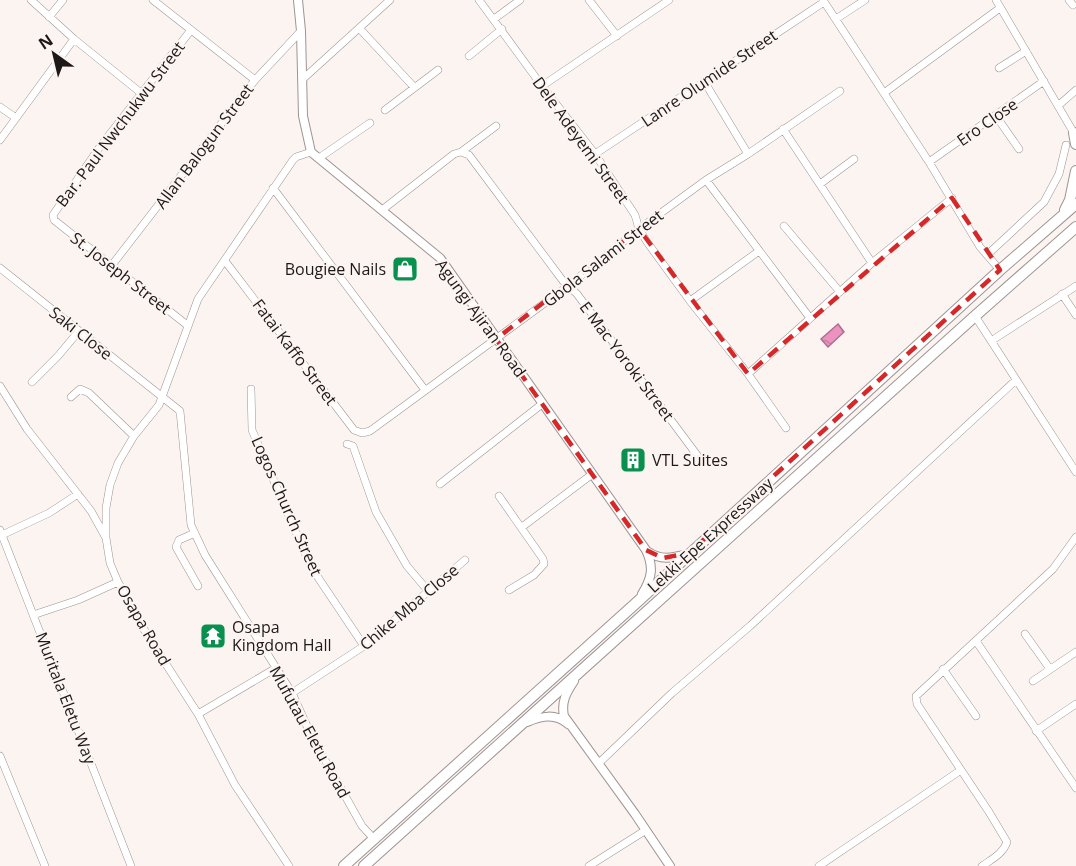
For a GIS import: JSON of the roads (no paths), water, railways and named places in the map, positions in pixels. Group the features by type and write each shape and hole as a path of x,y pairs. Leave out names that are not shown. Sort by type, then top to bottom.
{"highway":[{"path":"1061,218 1070,200 1076,171"},
{"name":"Lekki-Epe Expressway","path":"344,866 1000,270 1076,204"},
{"path":"1021,275 1027,264 1076,220"},
{"name":"Lekki-Epe Expressway","path":"364,866 1052,246 1076,228"}],"street":[{"path":"31,0 74,39 141,93"},
{"path":"49,17 63,0"},
{"path":"106,538 106,508 110,485 118,463 134,436 159,405 198,299 296,157 311,152 303,116 302,31 298,0"},
{"path":"304,78 390,0"},
{"name":"Dele Adeyemi Street","path":"479,0 595,154 635,215 639,230 786,428"},
{"path":"494,19 520,0"},
{"path":"589,0 617,36"},
{"path":"542,86 669,0"},
{"path":"836,19 865,0"},
{"path":"987,255 1044,202 1059,174 1073,137 1059,105 996,0"},
{"path":"157,1 190,30 255,80"},
{"path":"823,1 930,162 980,247 1000,270"},
{"name":"Lanre Olumide Street","path":"595,154 823,1"},
{"path":"884,93 1000,8"},
{"path":"359,28 414,87"},
{"path":"469,56 502,29"},
{"name":"Bar. Paul Nwchukwu Street","path":"54,220 53,215 56,210 190,30"},
{"name":"Allan Balogun Street","path":"112,266 255,80 302,31"},
{"path":"0,140 74,39"},
{"path":"999,68 1026,51"},
{"path":"385,110 438,70"},
{"path":"704,81 748,154"},
{"name":"Ero Close","path":"930,162 1044,81"},
{"path":"1059,105 1076,90"},
{"name":"Gbola Salami Street","path":"370,431 568,286 706,180 840,91"},
{"path":"0,107 16,118"},
{"path":"996,116 1019,148"},
{"path":"319,158 370,123"},
{"path":"382,210 454,154 465,154 496,126"},
{"path":"783,129 872,263"},
{"name":"Agungi Ajiran Road","path":"311,152 440,258 646,550"},
{"name":"E Mac Yoroki Street","path":"465,154 568,286 584,303 697,455"},
{"path":"819,184 854,159"},
{"path":"706,180 810,318"},
{"path":"273,189 425,390"},
{"path":"748,374 872,263 952,198"},
{"name":"St. Joseph Street","path":"54,220 187,325"},
{"path":"784,226 840,292"},
{"path":"690,301 759,251"},
{"name":"Fatai Kaffo Street","path":"225,261 354,430 362,433 370,431"},
{"name":"Saki Close","path":"0,268 162,397"},
{"path":"991,341 1076,286"},
{"path":"1062,294 1076,315"},
{"path":"975,316 1076,472"},
{"path":"32,382 58,357 79,331"},
{"path":"599,763 672,693 750,626 1016,380"},
{"name":"Osapa Road","path":"0,386 27,429 91,511 106,538 110,562 118,582 198,714 235,785 288,866"},
{"path":"72,397 80,389 89,393 134,436"},
{"name":"Logos Church Street","path":"251,389 252,430 311,567 364,646"},
{"name":"Mufutau Eletu Road","path":"162,397 180,411 189,517 195,533 206,555 292,693 311,735 362,826 374,839"},
{"path":"440,484 542,404"},
{"path":"348,444 353,446 376,512 407,566 429,592"},
{"path":"522,526 591,475"},
{"path":"1,532 48,513 78,494"},
{"path":"499,496 522,526 544,564 534,575 509,590"},
{"path":"91,511 106,508"},
{"name":"Muritala Eletu Way","path":"1,532 131,866"},
{"path":"195,533 179,540 176,546 198,586"},
{"path":"982,866 1000,854 1007,842 917,704 916,696 1053,569 1075,542"},
{"path":"646,550 655,557 671,559 688,554"},
{"path":"635,604 651,577 651,562 646,550"},
{"name":"Chike Mba Close","path":"292,693 364,646 465,560"},
{"path":"33,615 78,600 118,582"},
{"path":"1025,633 1050,669"},
{"path":"976,641 1076,788"},
{"path":"1033,681 1076,652"},
{"path":"585,666 564,698 563,711 570,725 670,866"},
{"path":"198,714 276,668"},
{"path":"943,669 976,716"},
{"path":"1036,731 1076,704"},
{"path":"514,730 527,722 545,716 558,717 570,725"},
{"path":"0,756 45,866"},
{"path":"819,866 961,770"},
{"path":"589,866 646,830"}],"water":[{"path":"838,324 844,332 828,347 821,339"}],"place":[{"name":"Bougiee Nails","path":"405,269"},
{"name":"VTL Suites","path":"633,460"},
{"name":"Osapa Kingdom Hall","path":"213,636"}]}
